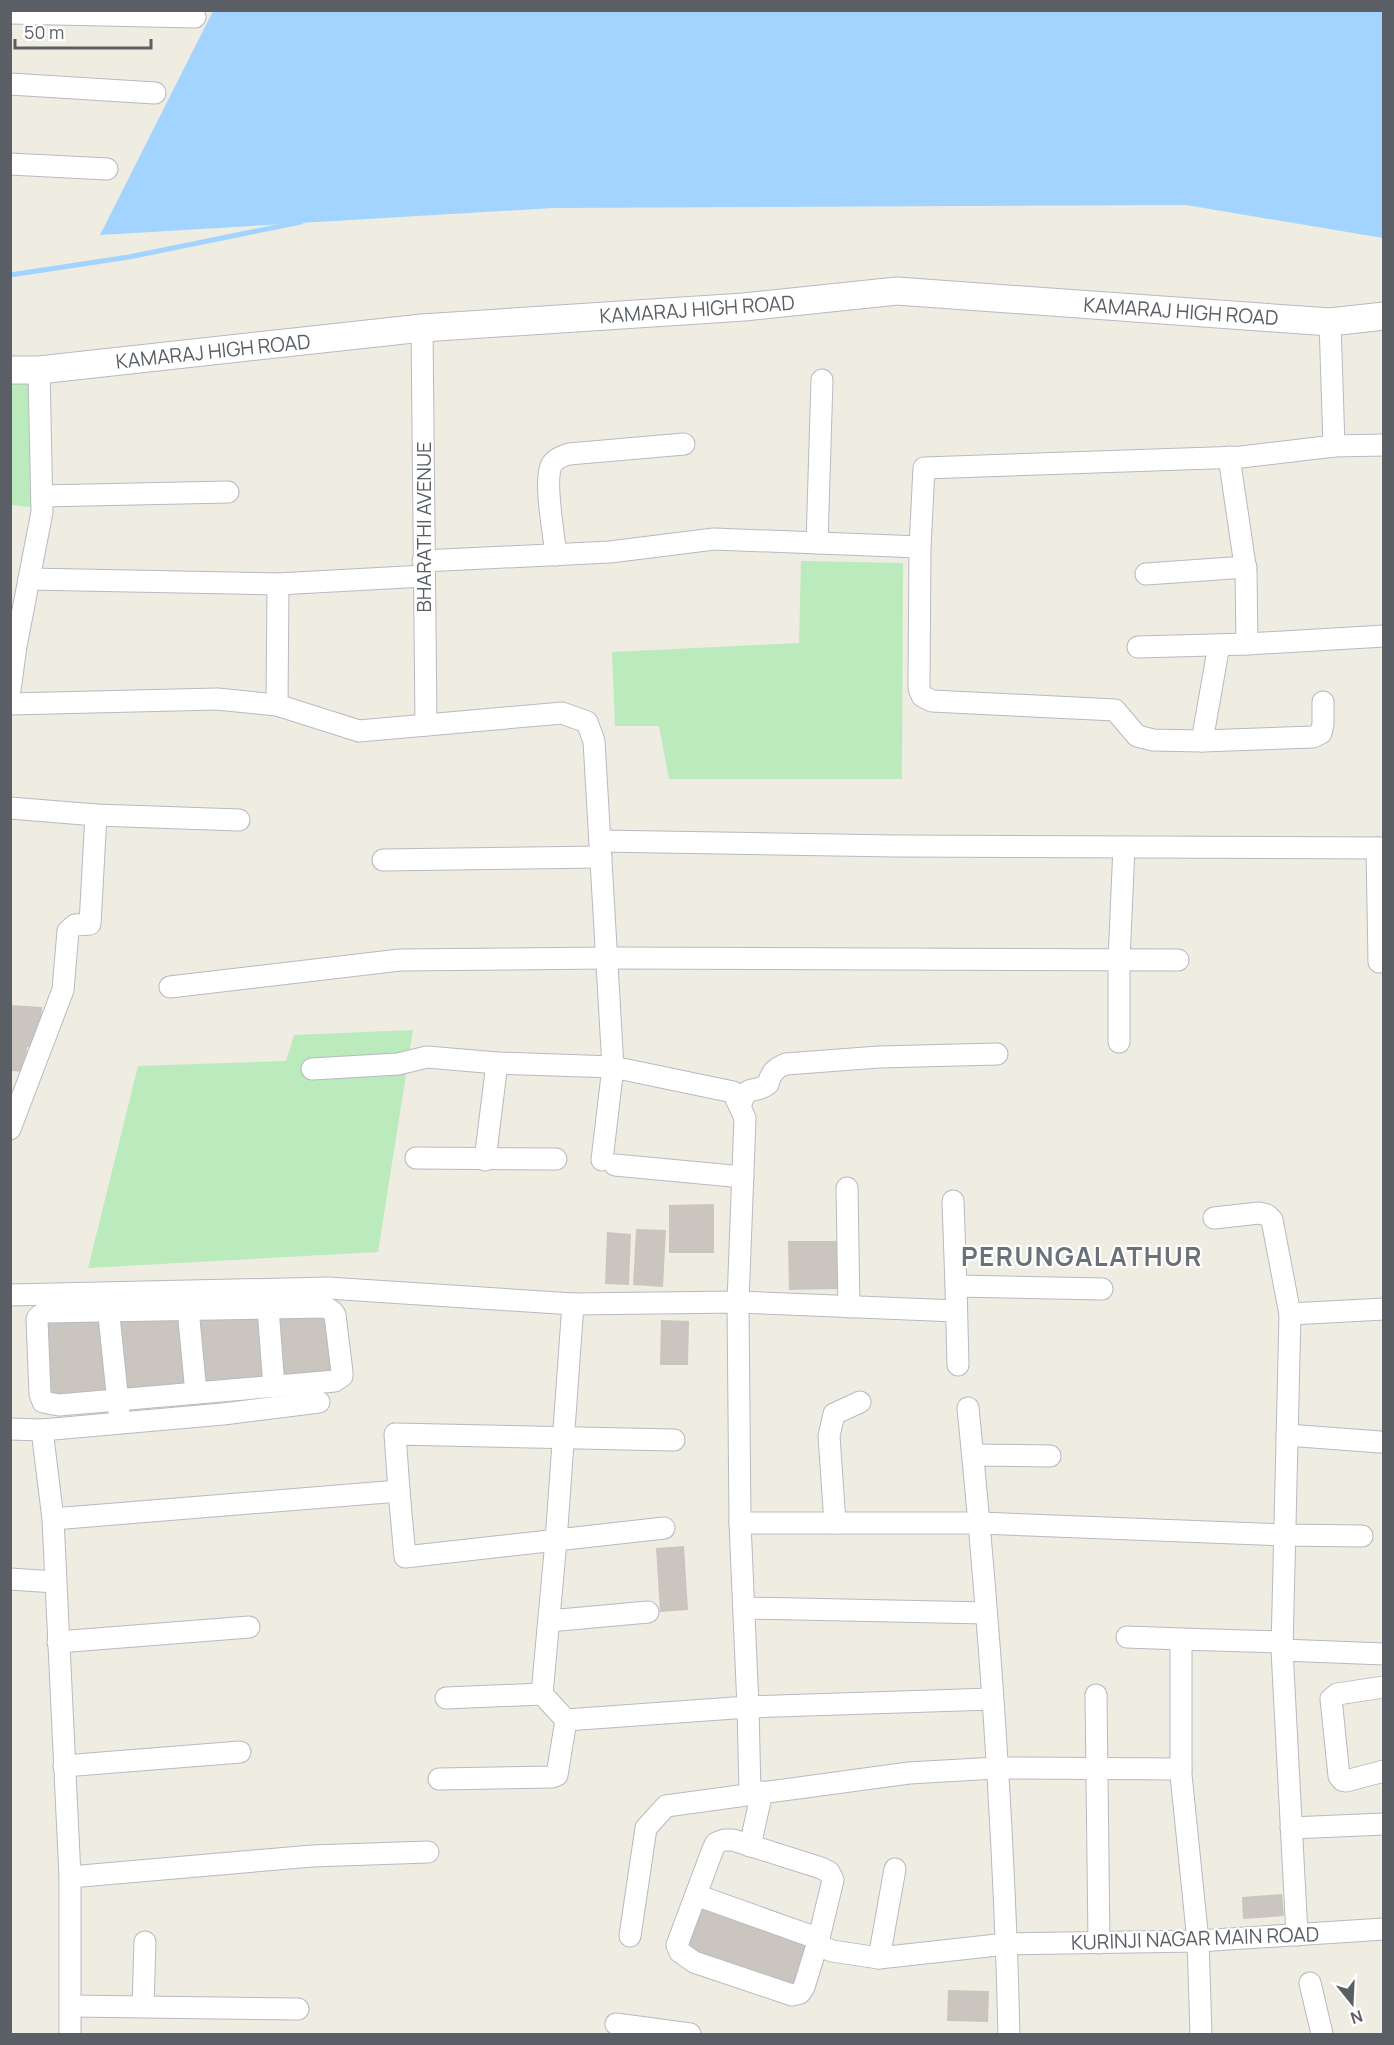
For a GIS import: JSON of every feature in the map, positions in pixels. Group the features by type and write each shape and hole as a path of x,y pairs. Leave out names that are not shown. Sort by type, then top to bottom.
{"street":[{"path":"10,13 195,17"},
{"path":"10,84 155,93"},
{"path":"10,164 107,169"},
{"name":"KAMARAJ HIGH ROAD","path":"10,370 39,370 422,328 744,307 897,291 1330,322 1383,316"},
{"path":"1330,322 1334,446"},
{"name":"BHARATHI AVENUE","path":"422,328 426,725"},
{"path":"10,690 13,645 42,512 39,370"},
{"path":"817,543 822,380"},
{"path":"556,555 548,480 551,465 559,457 569,454 684,444"},
{"path":"1323,702 1321,733 1313,737 1161,741 1137,736 1115,710 932,701 922,696 918,680 924,468 1229,457 1334,446 1383,445"},
{"path":"1229,457 1246,567 1247,644"},
{"path":"42,496 228,492"},
{"path":"29,579 278,584 556,555 610,552 714,539 920,547"},
{"path":"1146,574 1246,567"},
{"path":"277,705 278,584"},
{"path":"1138,647 1247,644 1383,636"},
{"path":"1202,741 1219,645"},
{"path":"10,704 217,699 277,705 359,731 562,713 587,722 594,741 613,1066 608,1163 743,1177"},
{"path":"10,808 96,815 240,820"},
{"path":"10,1129 63,990 68,931 75,925 90,924 96,815"},
{"path":"1119,1042 1119,960 1124,847"},
{"path":"383,860 600,849 1380,848 1379,962"},
{"path":"170,987 400,960 606,957 1178,960"},
{"path":"740,1107 744,1094 750,1089 762,1089 768,1084 777,1068 786,1064 879,1057 997,1054"},
{"path":"312,1069 398,1064 427,1056 497,1063 613,1066 733,1092 745,1118 738,1302 740,1523 748,1707 756,1793 750,1846"},
{"path":"485,1160 497,1063"},
{"path":"416,1158 556,1160"},
{"path":"847,1188 849,1306"},
{"path":"953,1201 958,1365"},
{"path":"1214,1218 1259,1214 1267,1215 1272,1220 1290,1314 1282,1646 1297,1935"},
{"path":"956,1287 1102,1289"},
{"path":"10,1294 188,1310 328,1288 573,1304 738,1302 956,1311"},
{"path":"268,1299 273,1387"},
{"path":"268,1299 325,1307 332,1311 335,1315 342,1376 335,1381 273,1387 52,1405 43,1402 40,1394 38,1317 50,1311 108,1302 268,1299"},
{"path":"108,1302 120,1422"},
{"path":"566,1720 542,1694 556,1541 573,1304"},
{"path":"1290,1314 1383,1309"},
{"path":"188,1310 196,1393"},
{"path":"10,1429 42,1430 319,1402"},
{"path":"835,1523 829,1436 834,1414 860,1402"},
{"path":"968,1408 980,1523 992,1699 1006,1944 1008,2034"},
{"path":"42,1430 53,1519 70,1877 70,2034"},
{"path":"664,1528 405,1557 395,1434 674,1440"},
{"path":"1287,1435 1380,1442"},
{"path":"973,1455 1050,1456"},
{"path":"53,1519 399,1491"},
{"path":"740,1523 980,1523 1362,1536"},
{"path":"10,1579 55,1582"},
{"path":"744,1608 986,1612"},
{"path":"549,1621 648,1612"},
{"path":"58,1642 249,1627"},
{"path":"1126,1637 1383,1654"},
{"path":"1181,1639 1181,1769 1198,1941 1201,2034"},
{"path":"1383,1687 1337,1694 1331,1699 1341,1780 1346,1781 1383,1771"},
{"path":"446,1698 542,1694"},
{"path":"1096,1695 1100,1942"},
{"path":"566,1720 748,1707 992,1699"},
{"path":"440,1779 552,1777 556,1775 566,1720"},
{"path":"64,1766 240,1752"},
{"path":"630,1936 646,1828 666,1806 909,1773 996,1768 1181,1769"},
{"path":"1291,1828 1383,1824"},
{"path":"724,1840 733,1840 829,1872 833,1880 831,1891 818,1942 800,1993 792,1995 693,1962 680,1952 677,1945 696,1895 717,1843 724,1840"},
{"path":"70,1877 312,1856 428,1852"},
{"path":"879,1958 895,1869"},
{"name":"KURINJI NAGAR MAIN ROAD","path":"696,1895 812,1936 832,1951 879,1958 1006,1944 1198,1941 1383,1929"},
{"path":"143,2006 145,1942"},
{"path":"1310,1983 1322,2034"},
{"path":"70,2006 298,2009"},
{"path":"616,2024 690,2034"}],"green space":[{"path":"10,375 28,375 32,507 11,505"},
{"path":"801,561 903,563 902,779 669,779 659,726 615,726 612,652 799,643"},
{"path":"413,1030 378,1252 88,1268 138,1066 286,1061 294,1035"}],"water":[{"path":"213,11 1383,11 1383,238 1186,205 553,208 100,235"}],"building":[{"path":"10,1005 42,1007 40,1048 27,1047 26,1072 10,1071"},
{"path":"714,1204 714,1253 669,1253 669,1205"},
{"path":"636,1229 666,1230 663,1287 633,1285"},
{"path":"607,1232 631,1234 629,1285 605,1284"},
{"path":"788,1241 837,1241 838,1289 789,1290"},
{"path":"328,1309 332,1378 278,1382 274,1313"},
{"path":"257,1310 263,1386 205,1391 198,1315"},
{"path":"180,1312 185,1390 124,1394 118,1316"},
{"path":"103,1313 110,1395 49,1401 42,1318"},
{"path":"661,1320 689,1321 688,1365 660,1365"},
{"path":"684,1546 688,1610 660,1612 656,1548"},
{"path":"1282,1894 1284,1916 1243,1919 1242,1897"},
{"path":"698,1902 812,1941 796,1985 683,1947"},
{"path":"948,1990 989,1991 988,2022 947,2021"}],"waterway":[{"path":"10,275 129,257 301,222"}],"district":[{"name":"PERUNGALATHUR","path":"1082,1256"}]}
